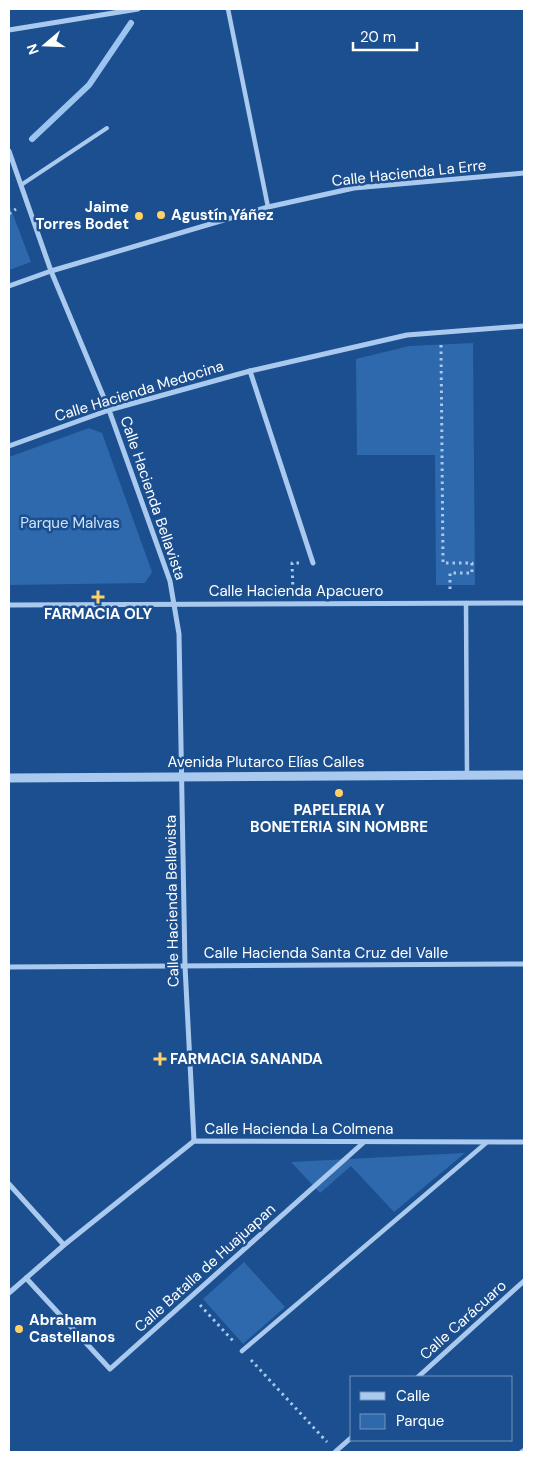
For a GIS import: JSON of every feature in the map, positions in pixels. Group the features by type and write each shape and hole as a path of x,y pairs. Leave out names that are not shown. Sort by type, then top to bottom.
{"street":[{"path":"9,30 138,9"},
{"path":"228,9 268,207"},
{"name":"Calle Hacienda Bellavista","path":"9,151 52,271 109,410 170,582 179,634 185,966 194,1141"},
{"name":"Calle Hacienda La Erre","path":"9,286 52,271 268,207 354,188 524,173"},
{"name":"Calle Hacienda Medocina","path":"9,446 109,410 250,371 407,335 524,326"},
{"path":"250,371 313,563"},
{"path":"466,603 467,775"},
{"name":"Calle Hacienda Apacuero","path":"9,605 524,603"},
{"name":"Avenida Plutarco Elías Calles","path":"9,778 524,775"},
{"name":"Calle Hacienda Santa Cruz del Valle","path":"9,967 524,964"},
{"name":"Calle Hacienda La Colmena","path":"9,1293 64,1245 194,1141 524,1142"},
{"name":"Calle Batalla de Huajuapan","path":"26,1278 110,1369 364,1142"},
{"path":"242,1350 486,1143"},
{"path":"9,1184 64,1245"},
{"name":"Calle Carácuaro","path":"419,1376 524,1281"},
{"path":"336,1452 350,1439"}],"lane":[{"path":"21,185 107,128"}],"path":[{"path":"9,214 17,208"},
{"path":"441,332 443,563 472,563 472,573 450,573 450,603"},
{"path":"292,563 293,604"},
{"path":"191,1296 336,1452"}],"green space":[{"path":"9,204 31,262 9,270"},
{"path":"473,343 475,585 436,585 435,455 357,455 356,359 409,346"},
{"name":"Parque Malvas","path":"89,428 102,433 152,572 145,583 9,585 9,457"},
{"path":"465,1153 394,1212 351,1166 320,1193 291,1162"},
{"path":"244,1262 285,1307 243,1344 203,1299"}],"waterway":[{"path":"32,139 89,85 131,23"}],"place":[{"name":"Agustín Yáñez","path":"161,215"},
{"name":"Jaime Torres Bodet","path":"139,216"},
{"name":"FARMACIA OLY","path":"98,597"},
{"name":"PAPELERIA Y BONETERIA SIN NOMBRE","path":"339,793"},
{"name":"FARMACIA SANANDA","path":"160,1059"},
{"name":"Abraham Castellanos","path":"19,1329"}]}
